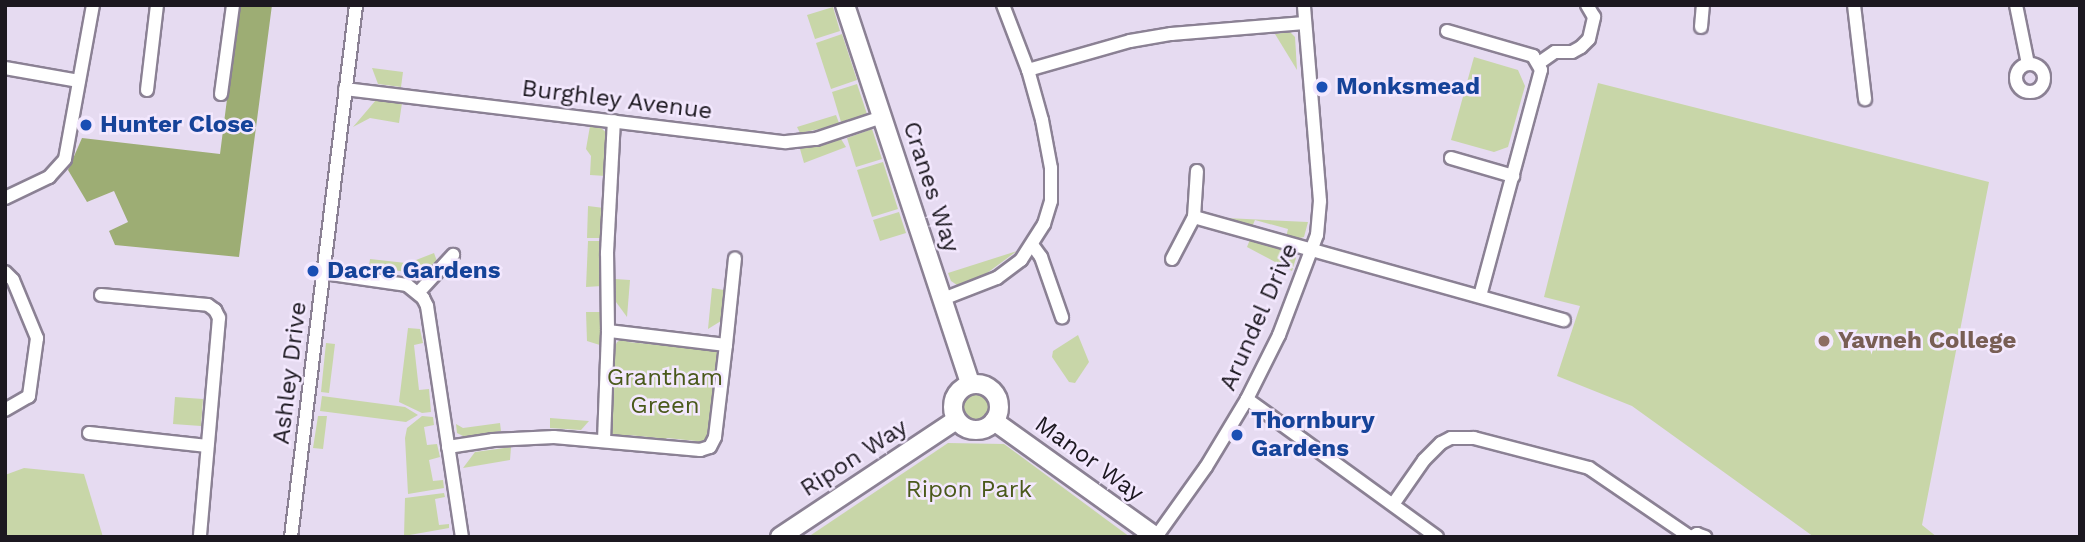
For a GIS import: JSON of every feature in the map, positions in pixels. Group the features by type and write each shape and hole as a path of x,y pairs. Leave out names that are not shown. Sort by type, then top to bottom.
{"street":[{"path":"5,198 50,177 61,166 67,151 93,5"},
{"path":"147,90 158,5"},
{"path":"221,94 233,5"},
{"name":"Ashley Drive","path":"291,537 356,5"},
{"name":"Cranes Way","path":"845,5 970,384"},
{"path":"943,299 997,278 1021,260 1033,246 1051,201 1051,168 1028,70 1003,5"},
{"name":"Arundel Drive","path":"1156,537 1206,467 1247,399 1279,335 1317,234 1320,201 1304,5"},
{"path":"1539,62 1555,52 1572,52 1589,39 1594,17 1587,5"},
{"path":"1700,27 1703,5"},
{"path":"1854,5 1865,99"},
{"path":"2016,5 2028,64"},
{"path":"1028,70 1091,50 1149,38 1305,23"},
{"path":"1447,31 1533,56 1539,62 1540,78 1480,296"},
{"path":"6,70 79,81"},
{"name":"Burghley Avenue","path":"345,89 786,142 816,139 882,117"},
{"path":"604,441 608,331 607,253 614,121"},
{"path":"1451,158 1513,176"},
{"path":"1172,259 1194,217 1197,171"},
{"path":"1194,217 1564,320"},
{"path":"1033,246 1041,257 1062,317"},
{"path":"418,293 453,255"},
{"path":"448,447 525,437 700,450 710,447 715,437 735,258"},
{"path":"5,272 12,279 37,338 29,396 5,411"},
{"path":"324,274 407,285 418,293 430,314 462,537"},
{"path":"101,295 208,305 215,310 219,318 200,537"},
{"path":"608,331 726,345"},
{"path":"970,384 984,385 995,394 999,408 994,421 988,426 974,430 956,420 954,398 970,384"},
{"path":"1247,399 1394,503 1437,537"},
{"name":"Ripon Way","path":"780,537 956,420"},
{"name":"Manor Way","path":"994,421 1156,537"},
{"path":"89,433 207,446"},
{"path":"1394,503 1424,460 1441,443 1451,438 1474,438 1589,468 1691,537 1697,534 1705,537"}],"green space":[{"path":"239,5 272,5 239,257 115,245 109,231 128,222 114,191 87,202 68,170 82,138 220,154"},
{"path":"833,7 840,31 815,39 807,15"},
{"path":"1290,32 1295,37 1297,70 1275,34"},
{"path":"842,34 857,80 831,89 816,43"},
{"path":"1474,57 1518,70 1525,86 1508,147 1494,152 1451,140"},
{"path":"372,68 403,72 401,87 378,84"},
{"name":"Yavneh College","path":"1598,83 1989,182 1922,525 1937,537 1814,537 1632,406 1557,376 1580,306 1544,297"},
{"path":"857,84 867,114 841,122 832,92"},
{"path":"376,100 402,103 399,123 370,118 353,127"},
{"path":"836,115 839,123 824,128 800,133 797,127"},
{"path":"590,126 601,128 609,135 606,176 590,175 591,156 586,149"},
{"path":"872,129 882,159 856,167 847,138"},
{"path":"841,139 846,147 804,163 800,149"},
{"path":"883,162 898,209 872,217 857,170"},
{"path":"588,206 604,208 602,238 587,238"},
{"path":"899,212 906,233 880,241 873,220"},
{"path":"1226,218 1308,222 1304,237 1296,239 1286,237 1288,229 1255,220 1252,227"},
{"path":"1251,237 1294,249 1296,258 1292,271 1247,247"},
{"path":"588,241 602,241 602,286 586,287"},
{"path":"1017,251 983,276 957,285 951,281 948,273"},
{"path":"434,253 438,264 422,280 410,273 411,262"},
{"path":"370,259 406,263 407,272 369,267"},
{"path":"615,279 630,280 627,317 616,302"},
{"path":"712,288 724,290 721,321 708,329"},
{"path":"586,312 603,312 603,346 587,341"},
{"path":"408,328 420,329 423,343 414,345 419,390 429,389 431,412 422,413 399,402"},
{"path":"1078,335 1089,362 1075,383 1069,382 1052,357 1053,351"},
{"name":"Grantham Green","path":"626,337 628,342 660,345 663,340 668,341 670,346 702,349 705,345 718,352 716,400 711,403 709,424 713,427 707,442 698,446 696,441 667,438 661,443 658,438 628,435 623,439 613,435 610,430 613,351 617,342"},
{"path":"326,343 335,344 329,393 321,392"},
{"path":"977,390 989,394 993,406 989,418 977,422 965,418 961,406 965,394"},
{"path":"322,396 405,407 418,415 406,422 320,411"},
{"path":"175,397 203,399 201,426 173,424"},
{"path":"318,416 327,416 323,449 313,448"},
{"path":"422,416 433,417 434,425 424,427 427,445 437,444 440,457 429,460 433,481 443,480 444,488 408,494 405,438 407,428"},
{"path":"550,418 589,421 581,430 550,428"},
{"path":"500,423 501,431 465,437 457,433 456,424 463,428"},
{"name":"Ripon Park","path":"948,443 1004,444 1130,537 808,537"},
{"path":"511,447 510,460 463,468 475,452"},
{"path":"24,468 84,474 103,537 5,537 5,475"},
{"path":"444,493 445,497 435,499 439,525 449,524 449,528 404,536 405,498"}],"place":[{"name":"Monksmead","path":"1322,87"},
{"name":"Hunter Close","path":"86,125"},
{"name":"Dacre Gardens","path":"313,271"},
{"name":"Yavneh College","path":"1824,341"},
{"name":"Thornbury Gardens","path":"1237,435"}]}
